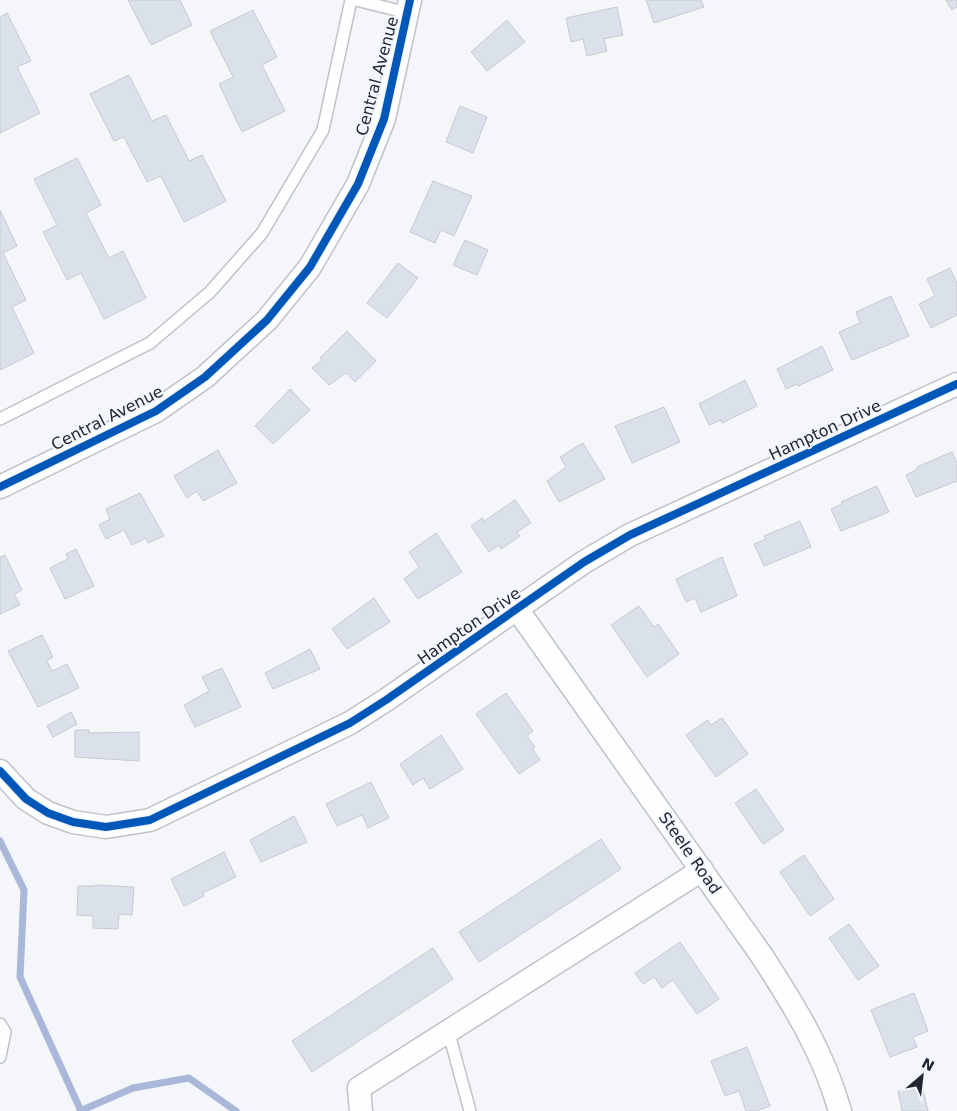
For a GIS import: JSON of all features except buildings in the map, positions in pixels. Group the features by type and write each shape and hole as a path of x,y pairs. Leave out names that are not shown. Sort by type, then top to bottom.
{"street":[{"name":"Central Avenue","path":"0,487 156,411 205,377 267,320 310,268 358,184 384,119 409,6"},
{"name":"Hampton Drive","path":"0,771 26,799 48,813 73,822 106,826 150,820 350,723 584,562 630,535 957,384"},
{"name":"Steele Road","path":"517,609 762,956 800,1015 813,1038 840,1111"},
{"path":"361,1111 359,1088 702,870"}],"lane":[{"path":"0,419 150,343 210,292 262,233 323,130 351,0"},
{"path":"356,0 409,6"},
{"path":"0,1024 5,1032 3,1052 0,1057"},
{"path":"448,1030 470,1111"}],"waterway":[{"path":"0,841 24,890 20,977 81,1111"},
{"path":"80,1111 133,1088 189,1078 236,1111"}],"cycle path":[{"path":"0,487 156,411 205,377 267,320 310,267 358,184 384,119 410,0"},
{"path":"0,771 26,799 48,813 73,822 106,827 150,820 350,723 584,562 630,535 957,384"}]}
